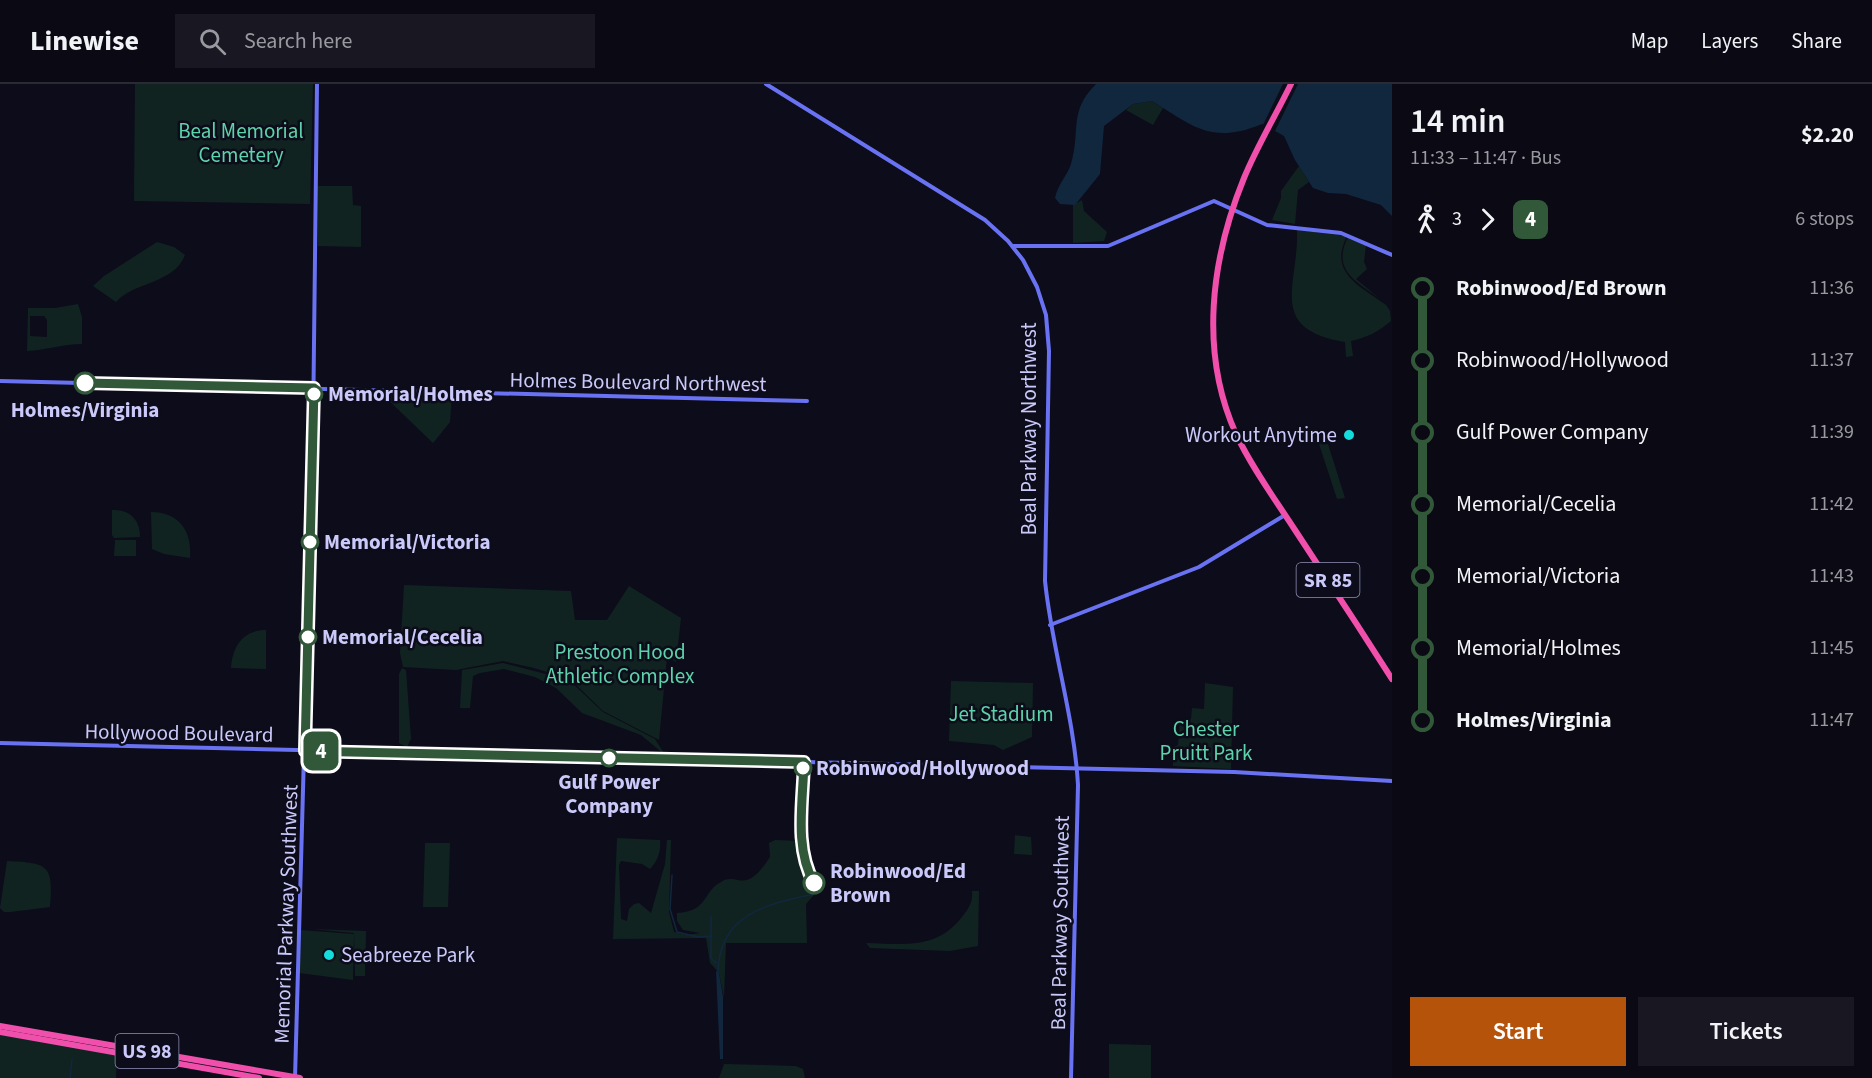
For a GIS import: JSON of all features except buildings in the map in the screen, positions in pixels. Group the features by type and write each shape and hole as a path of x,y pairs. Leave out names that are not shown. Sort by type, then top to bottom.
{"highway":[{"name":"SR 85","path":"1291,84 1244,178 1234,208 1215,283 1212,323 1214,359 1224,403 1236,434 1285,515 1392,679"},
{"name":"US 98","path":"0,1026 297,1078"},
{"name":"US 98","path":"0,1032 259,1078"}],"street":[{"name":"Memorial Parkway Southwest","path":"297,1078 314,388 317,84"},
{"name":"Beal Parkway Northwest","path":"766,84 975,213 1012,246 1035,282 1048,328 1044,562 1050,625 1071,723 1077,769"},
{"path":"1012,246 1108,246 1207,202 1214,201 1234,208 1267,225 1341,233 1392,255"},
{"name":"Holmes Boulevard Northwest","path":"0,381 807,401"},
{"path":"1050,625 1196,568 1285,515"},
{"name":"Hollywood Boulevard","path":"0,744 1271,773 1392,781"},
{"name":"Beal Parkway Southwest","path":"1071,1078 1077,769"}],"green space":[{"name":"Beal Memorial Cemetery","path":"135,84 313,84 310,204 134,201"},
{"path":"1152,101 1163,108 1153,125 1126,110 1133,104"},
{"path":"1299,166 1309,182 1298,190 1295,224 1272,220 1281,198 1281,191"},
{"path":"318,186 352,186 353,205 361,206 361,247 318,246"},
{"path":"1082,200 1084,211 1107,232 1104,241 1073,243 1073,205"},
{"path":"1297,230 1347,236 1341,260 1344,269 1357,285 1386,305 1390,311 1391,321 1386,325 1373,334 1351,341 1353,356 1346,357 1345,342 1320,336 1304,327 1296,315 1292,302 1292,286"},
{"path":"1348,237 1366,245 1364,262 1367,269 1356,279 1380,299 1355,280 1345,267 1343,258"},
{"path":"157,242 174,247 185,255 180,265 172,272 132,290 116,302 93,286 104,276"},
{"path":"78,304 82,317 82,344 27,351 28,308 55,308","holes":["30,316 44,316 47,320 47,337 30,336"]},
{"path":"380,392 407,393 407,397 441,397 444,394 452,394 450,422 433,443"},
{"path":"1319,444 1328,444 1345,498 1337,499"},
{"path":"112,510 124,511 133,517 138,525 140,537 114,538"},
{"path":"151,512 169,515 182,525 189,539 190,558 164,554 152,549"},
{"path":"115,540 136,540 136,556 114,556"},
{"name":"Prestoon Hood Athletic Complex","path":"404,585 571,591 575,620 607,620 629,586 681,618 676,662 667,657 659,740 603,711 570,679 534,668 503,661 456,670 403,667 400,653"},
{"path":"266,630 266,669 231,668 236,647 240,641 251,633"},
{"path":"503,663 569,680 603,712 655,739 665,755 641,735 582,713 556,688 535,677 504,669 473,676 470,708 460,708 462,670"},
{"path":"402,668 406,670 411,739 407,747 399,743 399,674"},
{"name":"Jet Stadium","path":"951,681 1033,683 1032,737 1003,750 994,745 949,741"},
{"name":"Chester Pruitt Park","path":"1205,683 1233,687 1231,769 1173,766 1173,747 1178,745 1180,720 1191,719 1192,708 1204,709"},
{"path":"1015,835 1031,837 1032,855 1014,854"},
{"path":"617,838 660,840 658,856 650,869 642,864 621,861 619,865 621,919 627,921 629,909 639,903 651,913 665,864 667,840 671,840 669,912 674,932 687,935 700,933 683,930 677,921 677,913 695,909 715,886 723,881 730,879 743,881 753,877 770,857 769,843 775,840 799,841 803,872 813,888 814,895 806,904 807,943 726,943 724,998 719,973 710,963 706,938 613,939"},
{"path":"425,843 450,843 448,907 423,907"},
{"path":"7,861 32,863 45,869 50,882 50,907 10,912 4,912 0,908"},
{"path":"972,891 979,891 978,946 950,951 870,948 866,943 918,943 941,935 952,928 967,911"},
{"path":"311,929 366,931 365,976 355,976 354,933"},
{"name":"Seabreeze Park","path":"300,930 354,934 353,980 299,973"},
{"path":"0,1032 117,1053 116,1078 0,1078"},
{"path":"1109,1044 1151,1045 1151,1078 1109,1078"},
{"path":"724,1064 796,1066 803,1069 805,1078 719,1078"}],"water":[{"path":"1096,84 1392,84 1392,216 1381,205 1346,194 1328,193 1313,188 1295,160 1284,136 1262,124 1229,133 1216,133 1191,125 1152,101 1133,104 1104,126 1100,174 1075,205 1060,204 1055,198 1071,164 1078,113 1087,94"},
{"path":"716,971 719,973 723,997 723,1059 720,1059"}],"pier":[{"path":"1283,84 1298,84 1274,133 1262,127"}],"waterway":[{"path":"672,875 670,909 677,932 698,937 712,936"},
{"path":"718,974 720,954 726,938 736,925 748,915 763,908 814,894"},
{"path":"711,916 711,958 716,963"},
{"path":"70,1078 72,1059"}],"bus line":[{"name":"4","path":"85,383 314,388 305,751 804,762 802,851 808,873 814,883"}],"place":[{"name":"Holmes/Virginia","path":"85,383"},
{"name":"Memorial/Holmes","path":"314,394"},
{"name":"Workout Anytime","path":"1349,435"},
{"name":"Memorial/Victoria","path":"310,542"},
{"name":"Memorial/Cecelia","path":"308,637"},
{"name":"Gulf Power Company","path":"609,758"},
{"name":"Robinwood/Hollywood","path":"803,768"},
{"name":"Robinwood/Ed Brown","path":"814,883"},
{"name":"Seabreeze Park","path":"329,955"}]}
